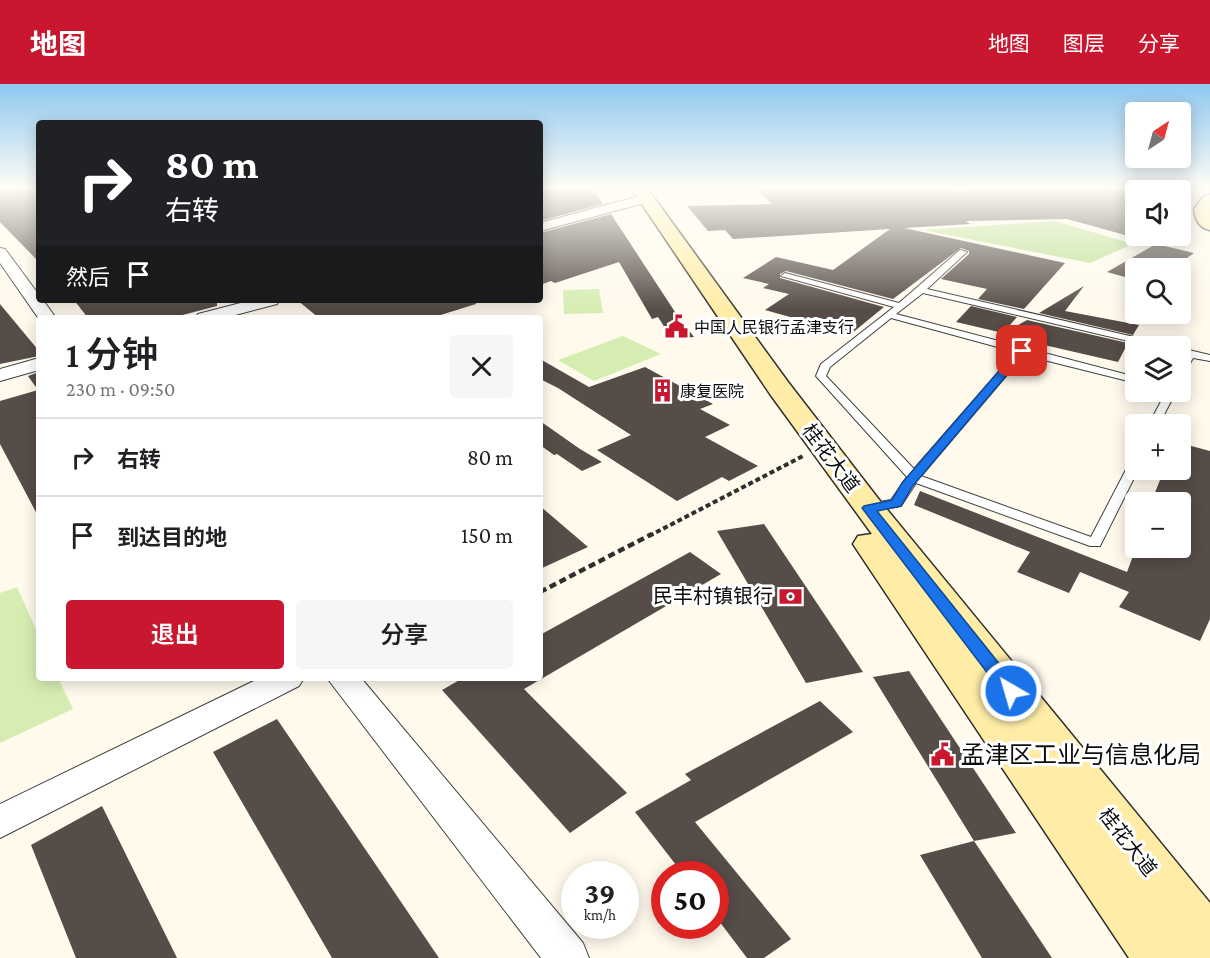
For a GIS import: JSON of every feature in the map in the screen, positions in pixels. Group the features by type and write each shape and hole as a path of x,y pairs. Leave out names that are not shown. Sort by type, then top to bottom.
{"main road":[{"name":"桂花大道","path":"660,229 761,390 1162,958"},
{"name":"桂花大道","path":"663,229 868,508 1210,946"}],"street":[{"path":"1,255 36,303"},
{"path":"215,315 260,303"},
{"path":"0,375 36,365"},
{"path":"0,822 282,681"},
{"path":"345,681 568,958"}],"lane":[{"path":"963,252 921,290 825,366 821,376 915,478 1095,543 1127,480"},
{"path":"785,276 901,306"},
{"path":"921,290 1125,338"},
{"path":"889,315 1125,377"},
{"path":"868,508 896,503 907,485 1022,351"},
{"path":"1191,353 1210,358"}],"path":[{"path":"543,590 806,455"}],"green space":[{"path":"1081,229 1125,242 1125,246 1128,246 1090,263 923,230"},
{"path":"599,289 603,313 564,314 563,290"},
{"path":"623,336 661,354 594,381 558,360"},
{"path":"17,587 36,629 36,681 59,681 73,709 0,743 0,593"}],"building":[{"path":"7,229 36,229 36,259"},
{"path":"556,229 621,229 694,337 672,339 658,317 652,319 619,262 555,283 551,281 543,284 543,232"},
{"path":"706,229 908,229 1065,263 1024,309 978,299 987,289 941,279 969,254 969,251 961,248 893,299 786,271 780,274 780,278 884,307 851,334 765,310 789,294 763,288 769,284 743,278 776,257 833,270 890,229 733,239 725,230 708,231"},
{"path":"1103,229 1125,229 1125,235"},
{"path":"1152,246 1164,246 1194,253 1187,258 1132,258"},
{"path":"1125,262 1125,277 1107,272"},
{"path":"1084,286 1065,311 1139,325 1133,335 1039,313"},
{"path":"76,303 217,303 217,306 182,315 86,315"},
{"path":"301,303 476,304 441,315 315,315"},
{"path":"0,304 36,347 36,357 0,364"},
{"path":"971,306 1017,317 1003,333 956,322"},
{"path":"1027,320 1125,342 1125,349 1118,362 1001,335"},
{"path":"543,361 589,387 645,367 713,404 700,409 730,425 705,437 758,466 729,481 722,477 677,501 597,450 631,435 543,380"},
{"path":"36,373 36,387 28,376"},
{"path":"36,391 36,512 0,444 0,401"},
{"path":"543,423 602,462 582,471 557,454 554,455 543,447"},
{"path":"1191,446 1210,451 1210,619 1200,641 1119,607 1129,592 1080,572 1069,593 1017,572 1030,552 914,505 920,491 1127,572 1132,558 1191,558 1191,492 1155,492 1160,480 1191,480"},
{"path":"543,509 588,547 543,568"},
{"path":"764,524 863,672 806,683 717,531"},
{"path":"690,552 721,574 543,678 543,633"},
{"name":"孟津区工业与信息化局","path":"909,671 1016,833 974,841 873,677"},
{"path":"458,681 538,681 524,689 627,793 570,833 442,690"},
{"path":"820,701 853,732 695,822 727,861 673,861 635,812 691,780 685,774"},
{"path":"277,719 439,958 332,958 213,752"},
{"path":"102,806 177,958 76,958 31,845"},
{"path":"974,841 1052,958 982,958 920,855"},
{"path":"729,863 791,939 764,958 747,958 729,934"}],"place":[{"name":"中国人民银行孟津支行","path":"676,327"},
{"name":"康复医院","path":"662,391"},
{"name":"民丰村镇银行","path":"791,596"},
{"name":"孟津区工业与信息化局","path":"943,755"}],"route":[{"path":"1011,691 868,508 896,503 907,485 1022,351"}]}
